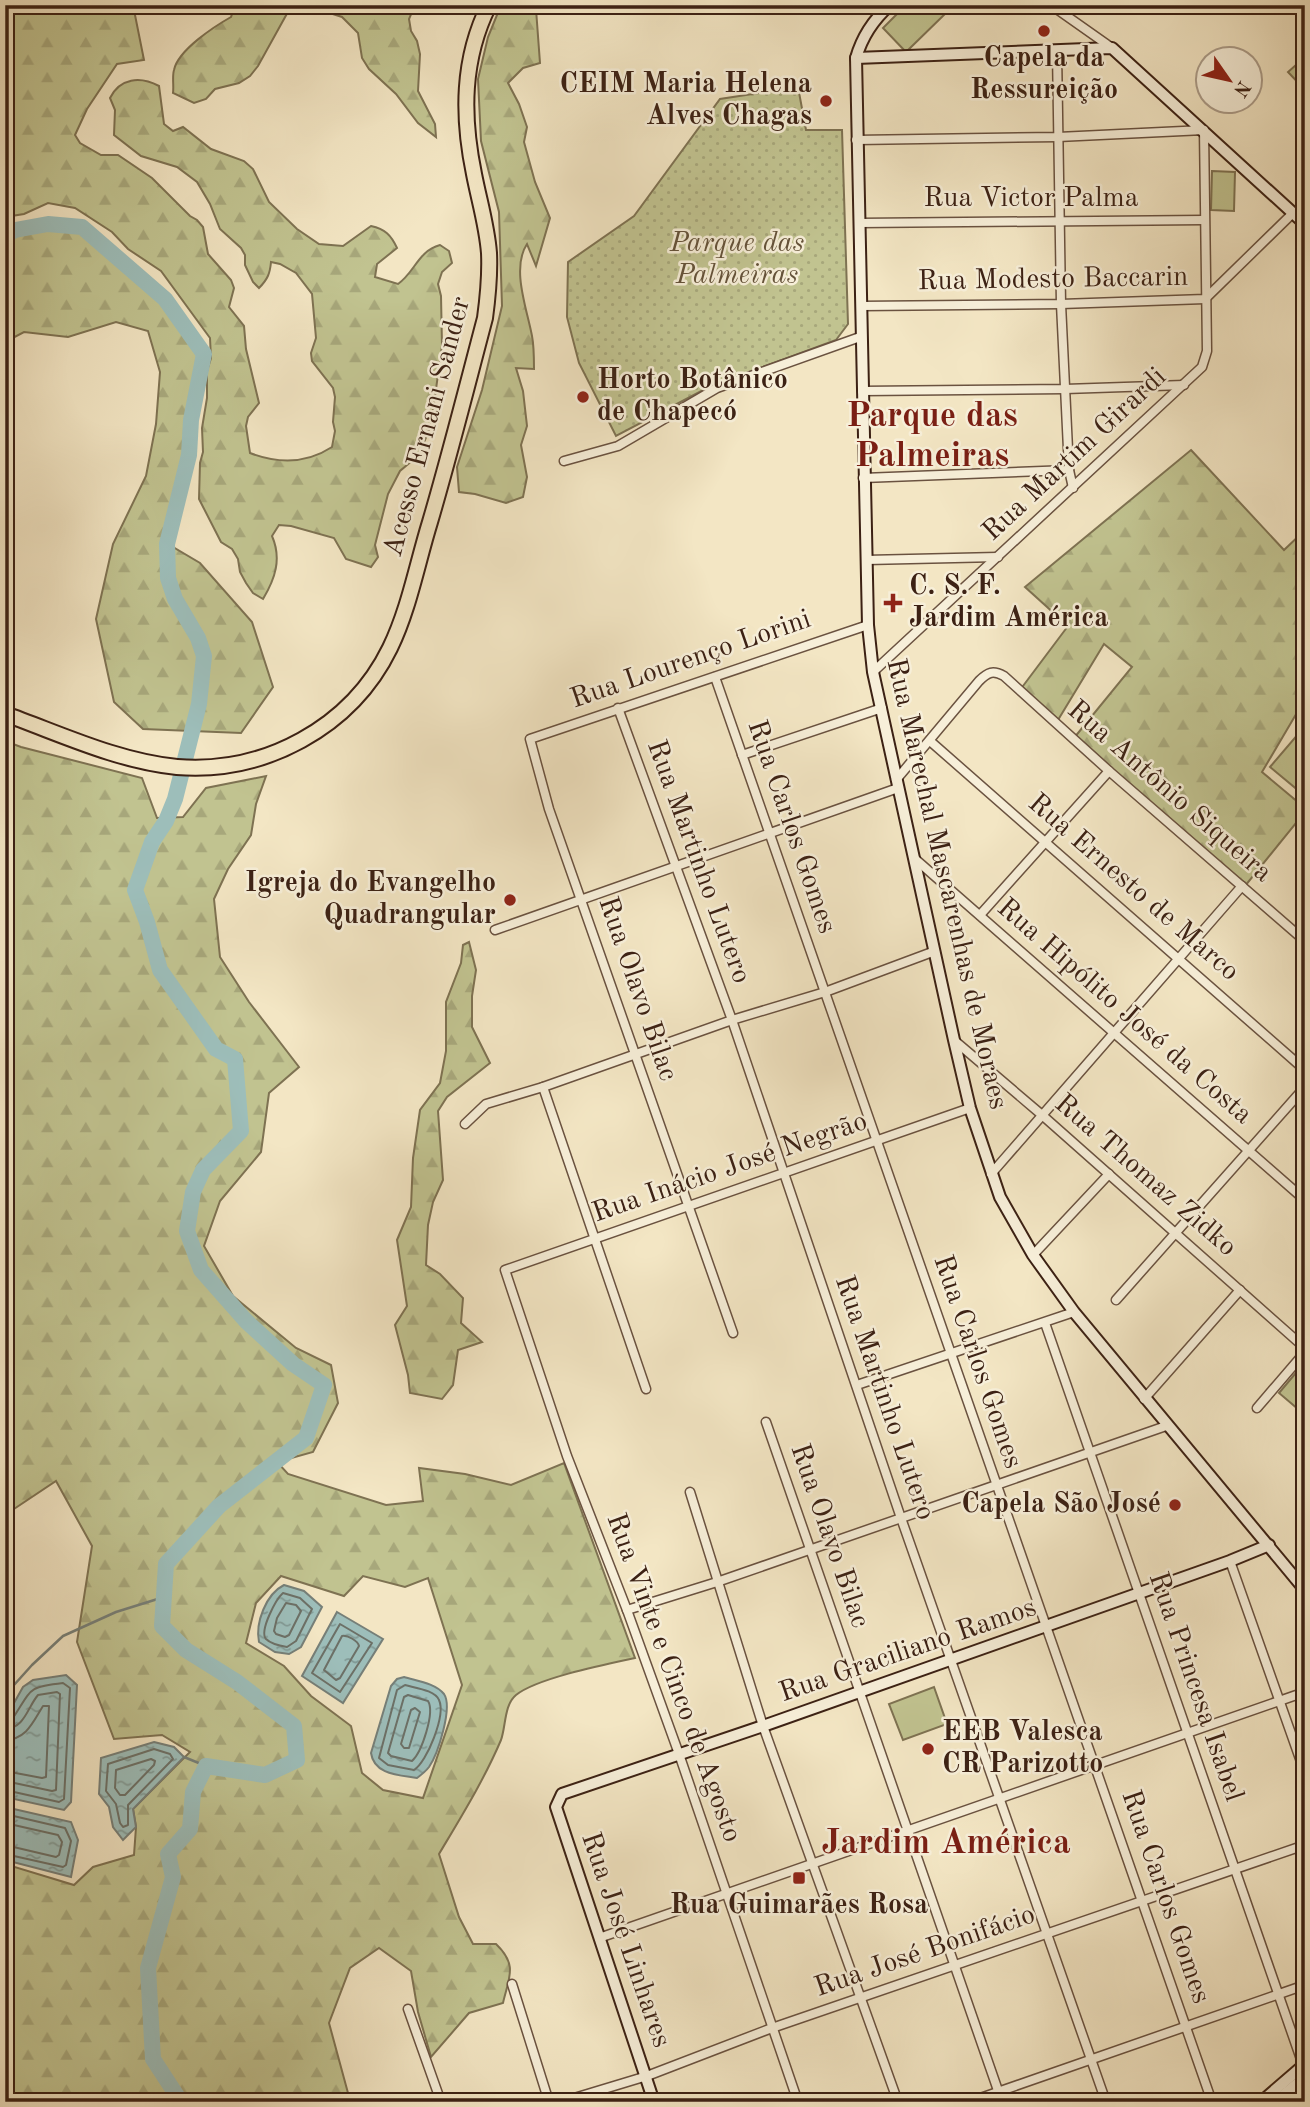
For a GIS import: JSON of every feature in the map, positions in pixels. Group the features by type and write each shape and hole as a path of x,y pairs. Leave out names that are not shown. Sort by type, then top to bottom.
{"highway":[{"name":"Acesso Ernani Sander","path":"5,714 93,748 156,764 199,767 246,761 301,742 354,701 376,671 400,622 446,468 485,318 489,294 489,250 466,133 465,91 471,55 481,21 489,5"}],"street":[{"name":"Rua Marechal Mascarenhas de Moraes","path":"890,5 867,33 856,58 868,625 873,672 970,1108 1000,1197 1032,1255 1166,1426 1305,1590"},
{"path":"1051,5 1112,48 1305,224"},
{"path":"856,58 1112,48"},
{"path":"1057,51 1061,304 1069,470 1073,488"},
{"path":"856,140 1058,138 1204,130"},
{"path":"1204,130 1205,299"},
{"name":"Rua Modesto Baccarin","path":"861,306 1205,299 1293,213"},
{"name":"Rua Victor Palma","path":"859,223 1204,220"},
{"name":"Rua Martim Girardi","path":"873,672 1202,367 1207,351 1205,299"},
{"path":"564,461 618,446 717,388 860,337"},
{"path":"862,391 1184,385"},
{"path":"863,478 1069,470"},
{"path":"866,560 998,557"},
{"name":"Rua Lourenço Lorini","path":"530,738 868,625"},
{"name":"Rua Antônio Siqueira","path":"930,741 987,673 995,671 1004,676 1305,941"},
{"name":"Rua Carlos Gomes","path":"715,677 1212,2102"},
{"name":"Rua Martinho Lutero","path":"618,708 732,1020 950,1660 1106,2102"},
{"path":"742,755 882,708"},
{"name":"Rua Olavo Bilac","path":"530,738 549,809 733,1334"},
{"path":"495,930 897,784 930,741"},
{"name":"Rua Ernesto de Marco","path":"930,741 1305,1070"},
{"path":"980,915 1109,771"},
{"name":"Rua Hipólito José da Costa","path":"914,858 1305,1200"},
{"path":"991,1174 1242,886"},
{"path":"465,1124 486,1104 543,1087 732,1020 825,992 935,951"},
{"name":"Rua Thomaz Zidko","path":"954,1040 1175,1232 1305,1350"},
{"path":"543,1087 646,1390"},
{"path":"1116,1300 1305,1087"},
{"name":"Rua Inácio José Negrão","path":"505,1270 970,1108"},
{"path":"1032,1255 1109,1174"},
{"name":"Rua Vinte e Cinco de Agosto","path":"505,1270 567,1456 679,1754 798,2102"},
{"path":"1144,1399 1240,1290"},
{"path":"857,1385 1074,1312"},
{"name":"Rua Princesa Isabel","path":"1045,1323 1186,1734 1279,1994 1304,2073"},
{"path":"1256,1408 1305,1350"},
{"name":"Rua Olavo Bilac","path":"766,1422 1002,2102"},
{"path":"627,1610 717,1582 1166,1426"},
{"path":"690,1492 764,1726 898,2102"},
{"name":"Rua Graciliano Ramos","path":"562,1794 764,1726 1269,1545"},
{"path":"1230,1561 1305,1773"},
{"path":"1294,1578 1305,1570"},
{"path":"599,1938 1305,1692"},
{"name":"Rua José Linhares","path":"562,1794 556,1807 654,2102"},
{"name":"Rua José Bonifácio","path":"561,2102 647,2076 772,2028 1305,1846"},
{"path":"512,1984 549,2102"},
{"path":"969,2102 1305,1984"},
{"path":"408,2010 441,2102"},
{"path":"1261,2102 1304,2073"},
{"path":"1275,2102 1304,2073"}],"green space":[{"path":"5,5 133,5 144,60 117,64 87,109 75,135 80,143 101,155 118,155 152,178 203,227 208,254 231,280 234,288 229,307 244,326 246,349 259,403 248,417 246,426 250,453 292,461 312,457 332,447 335,397 333,388 312,361 311,353 316,338 312,294 296,273 271,262 268,276 262,285 259,288 253,282 245,265 245,255 220,229 197,182 177,167 141,156 114,135 115,110 110,98 114,91 125,83 138,80 159,86 164,124 173,131 183,127 211,149 244,161 253,169 269,202 297,229 319,244 343,246 371,226 384,231 397,248 377,264 375,277 398,284 433,248 440,245 449,251 452,263 442,272 438,284 441,296 442,346 431,425 419,455 400,471 388,494 375,545 378,557 371,567 346,559 334,538 279,525 272,536 277,561 271,584 263,599 253,593 240,572 238,559 232,549 221,542 199,499 202,428 207,398 207,371 211,358 210,338 161,271 128,249 112,232 75,208 48,203 24,214 5,217"},
{"path":"235,5 296,5 289,10 250,76 239,83 215,89 206,99 194,103 173,93 173,75 177,62 198,39 231,17"},
{"path":"305,5 415,5 409,19 420,54 418,91 435,124 436,137 418,123 396,94 369,69 362,58 358,33 342,17"},
{"path":"501,5 541,5 536,9 540,63 523,68 508,83 527,127 524,142 535,182 550,218 536,266 527,244 520,265 522,289 533,340 534,369 516,368 523,391 527,426 521,445 527,477 523,497 506,503 459,492 457,467 482,390 502,306 499,212 481,141 478,79 488,37"},
{"path":"906,5 940,5 947,12 906,52 883,28"},
{"path":"1305,57 1305,90 1288,72"},
{"name":"Parque das Palmeiras","path":"798,87 806,130 842,130 848,324 836,340 709,387 616,436 579,363 567,317 568,262 634,216 720,99"},
{"path":"1212,171 1235,172 1234,211 1211,210"},
{"path":"48,224 82,227 165,299 204,354 191,420 189,455 168,544 200,563 252,622 273,687 241,733 143,729 114,702 96,619 113,544 146,476 156,424 160,372 148,331 116,322 68,337 24,332 5,342 5,235 15,230"},
{"path":"1191,450 1284,550 1305,530 1305,699 1262,772 1305,808 1305,812 1245,886 1074,738 1132,667 1104,644 1058,720 1020,690 1068,626 1025,587"},
{"path":"1305,726 1305,796 1270,767"},
{"path":"5,741 142,778 157,818 183,817 206,788 266,776 256,804 251,835 228,869 214,899 220,957 249,1002 299,1067 269,1093 261,1152 220,1201 204,1246 233,1296 296,1348 331,1365 338,1403 313,1452 277,1462 288,1474 386,1505 423,1501 419,1468 465,1474 511,1485 564,1463 635,1658 555,1677 526,1689 512,1699 494,1755 439,1854 459,1917 473,1944 496,1944 507,1958 510,1972 503,2003 469,2013 431,2057 418,2012 411,1971 379,1948 350,1968 329,2023 348,2093 341,2102 5,2102 5,1864 74,1885 93,1867 134,1855 136,1827 133,1809 190,1752 162,1735 114,1739 77,1642 92,1546 56,1481 5,1515","holes":["281,1576 344,1596 363,1576 405,1587 428,1578 462,1685 423,1798 383,1790 362,1773 351,1726 311,1696 284,1666 246,1643 256,1603"]},
{"path":"469,942 476,970 472,996 472,1027 490,1063 447,1097 438,1111 443,1180 433,1202 428,1225 426,1265 440,1274 463,1298 461,1323 482,1342 458,1350 453,1385 442,1399 410,1393 395,1325 407,1306 397,1240 411,1207 413,1158 420,1110 440,1083 446,1051 446,1002 461,963 463,945"},
{"path":"1305,1362 1305,1415 1279,1393"},
{"path":"934,1687 947,1724 903,1740 889,1704"}],"water":[{"path":"284,1585 304,1591 322,1607 301,1647 289,1654 275,1652 259,1642 258,1634 260,1618 267,1602"},
{"path":"337,1612 383,1639 343,1703 302,1676"},
{"path":"66,1675 77,1685 71,1802 64,1810 5,1797 5,1719 23,1687 33,1680"},
{"path":"404,1677 436,1687 446,1700 446,1719 436,1752 429,1767 417,1778 382,1770 373,1760 371,1753 391,1686 397,1679"},
{"path":"154,1742 174,1747 184,1757 133,1809 136,1827 123,1840 113,1827 109,1807 99,1794 101,1758"},
{"path":"5,1807 71,1822 78,1840 71,1877 5,1860"}],"waterway":[{"path":"5,235 15,230 48,224 82,227 165,299 204,354 191,420 189,455 167,544 168,578 175,599 198,638 204,656 199,704 175,799 166,821 152,842 135,890 160,970 216,1049 235,1059 241,1131 203,1170 193,1192 187,1231 201,1270 246,1321 293,1364 324,1385 306,1438 219,1506 166,1564 162,1626 186,1650 237,1682 294,1726 297,1760 265,1775 206,1766 193,1792 190,1829 168,1854 173,1877 148,1968 153,2059 181,2102"},
{"path":"5,1695 63,1636 116,1612 164,1597"},
{"path":"184,1757 206,1766"}],"place":[{"name":"Capela da Ressureição","path":"1044,31"},
{"name":"CEIM Maria Helena Alves Chagas","path":"826,101"},
{"name":"Horto Botânico de Chapecó","path":"583,397"},
{"name":"C. S. F. Jardim América","path":"893,603"},
{"name":"Igreja do Evangelho Quadrangular","path":"510,900"},
{"name":"Capela São José","path":"1175,1505"},
{"name":"EEB Valesca CR Parizotto","path":"928,1749"},
{"name":"Rua Guimarães Rosa","path":"799,1878"}],"district":[{"name":"Parque das Palmeiras","path":"932,436"},
{"name":"Jardim América","path":"946,1843"}]}
